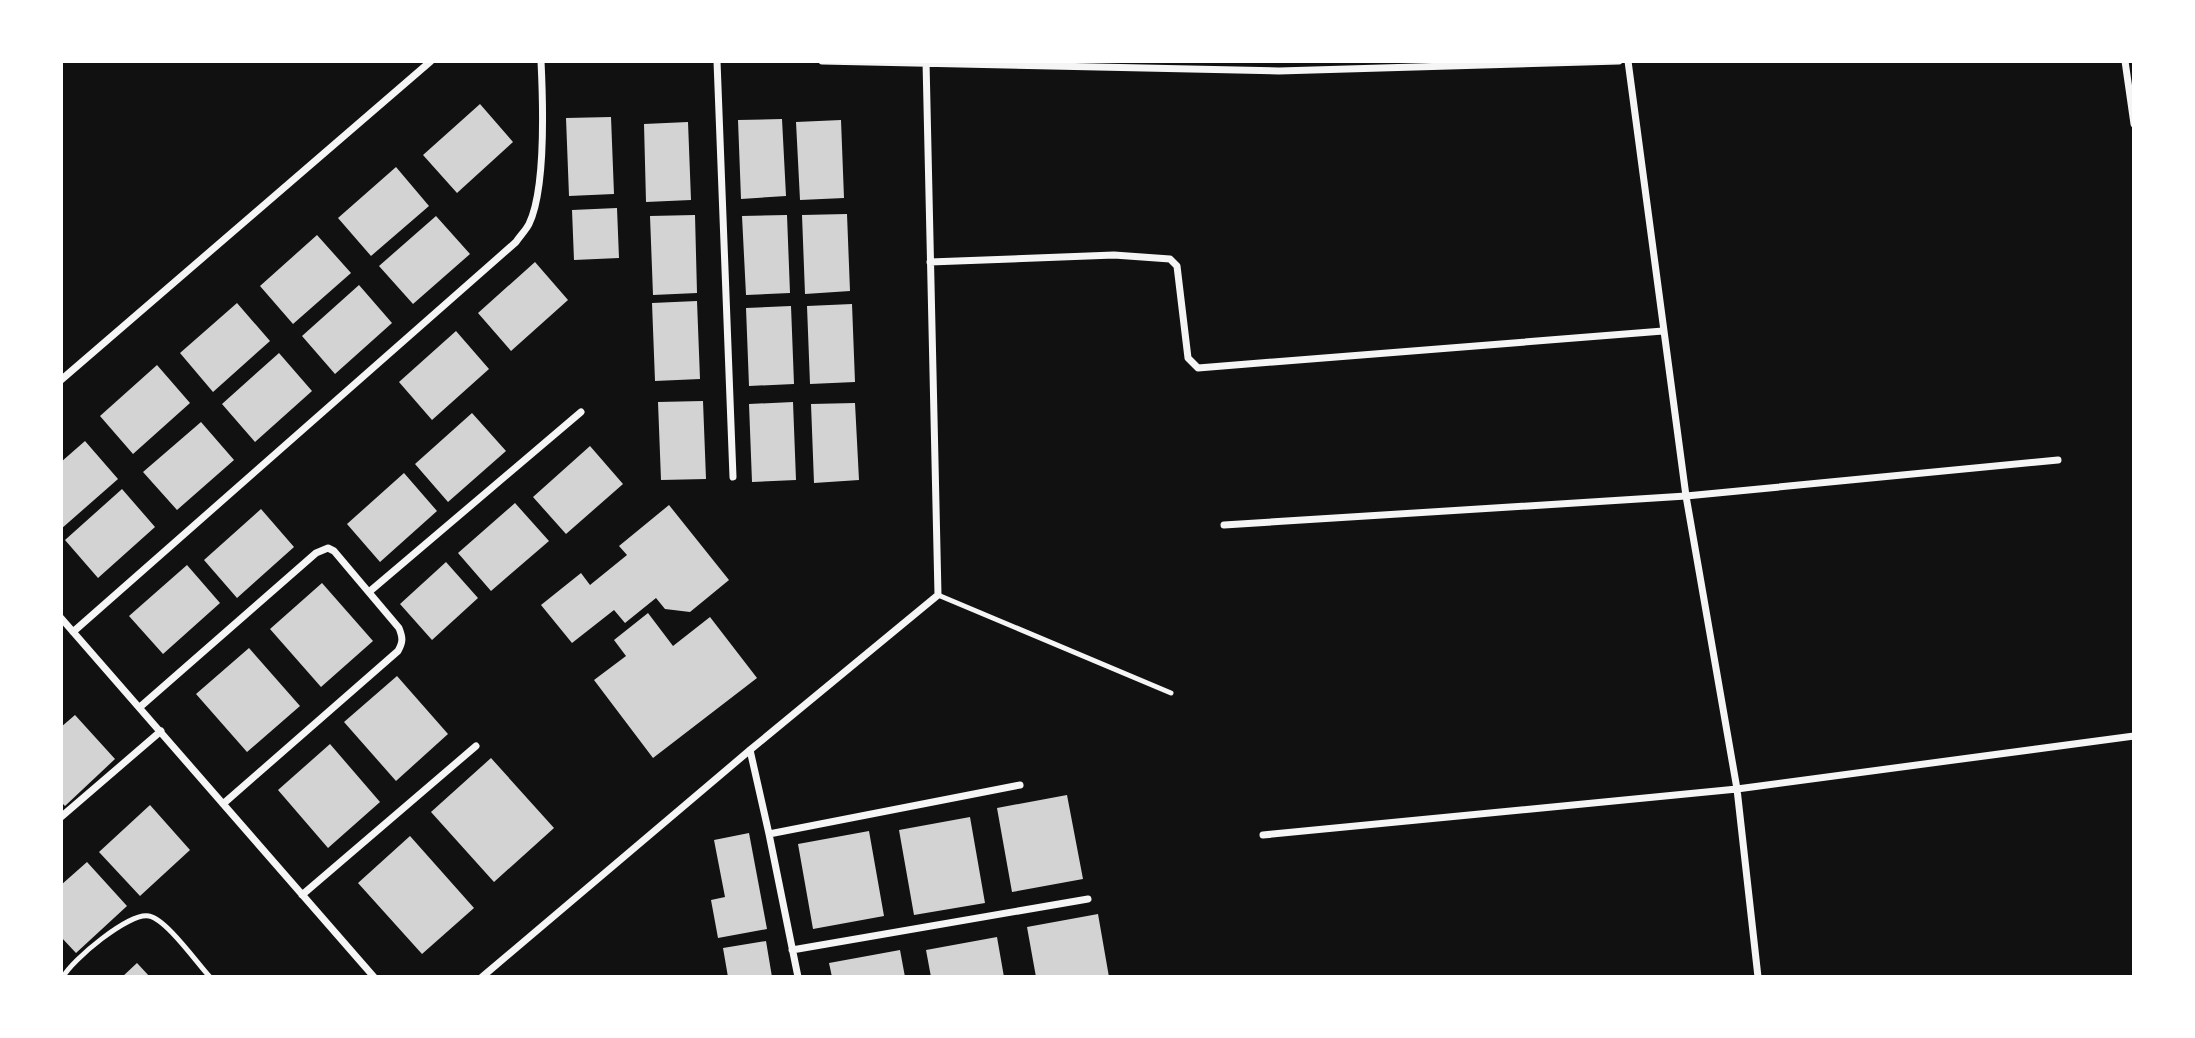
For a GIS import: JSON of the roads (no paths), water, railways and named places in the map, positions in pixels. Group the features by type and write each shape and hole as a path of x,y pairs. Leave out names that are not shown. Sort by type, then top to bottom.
{"street":[{"path":"61,380 431,61"},
{"path":"73,632 516,242 528,224 537,193 542,118 541,61"},
{"path":"717,61 733,477"},
{"path":"822,61 1279,71 1619,61"},
{"path":"1628,61 1686,496 1737,789 1758,977"},
{"path":"2125,61 2134,124"},
{"path":"482,977 938,595 926,63"},
{"path":"930,262 1114,255 1170,259 1177,265 1188,358 1198,368 1663,331"},
{"path":"369,592 581,412"},
{"path":"1224,525 1686,496 2059,460"},
{"path":"140,707 321,550 328,548 334,551 399,628 403,638 398,651 223,804"},
{"path":"61,618 374,977"},
{"path":"61,817 161,731"},
{"path":"1263,835 1737,789 2134,736"},
{"path":"302,895 476,746"},
{"path":"750,750 798,977"},
{"path":"769,834 1020,785"},
{"path":"792,950 1088,899"}],"lane":[{"path":"938,595 1171,693"},
{"path":"63,977 97,942 135,918 149,916 162,922 210,977"}]}
